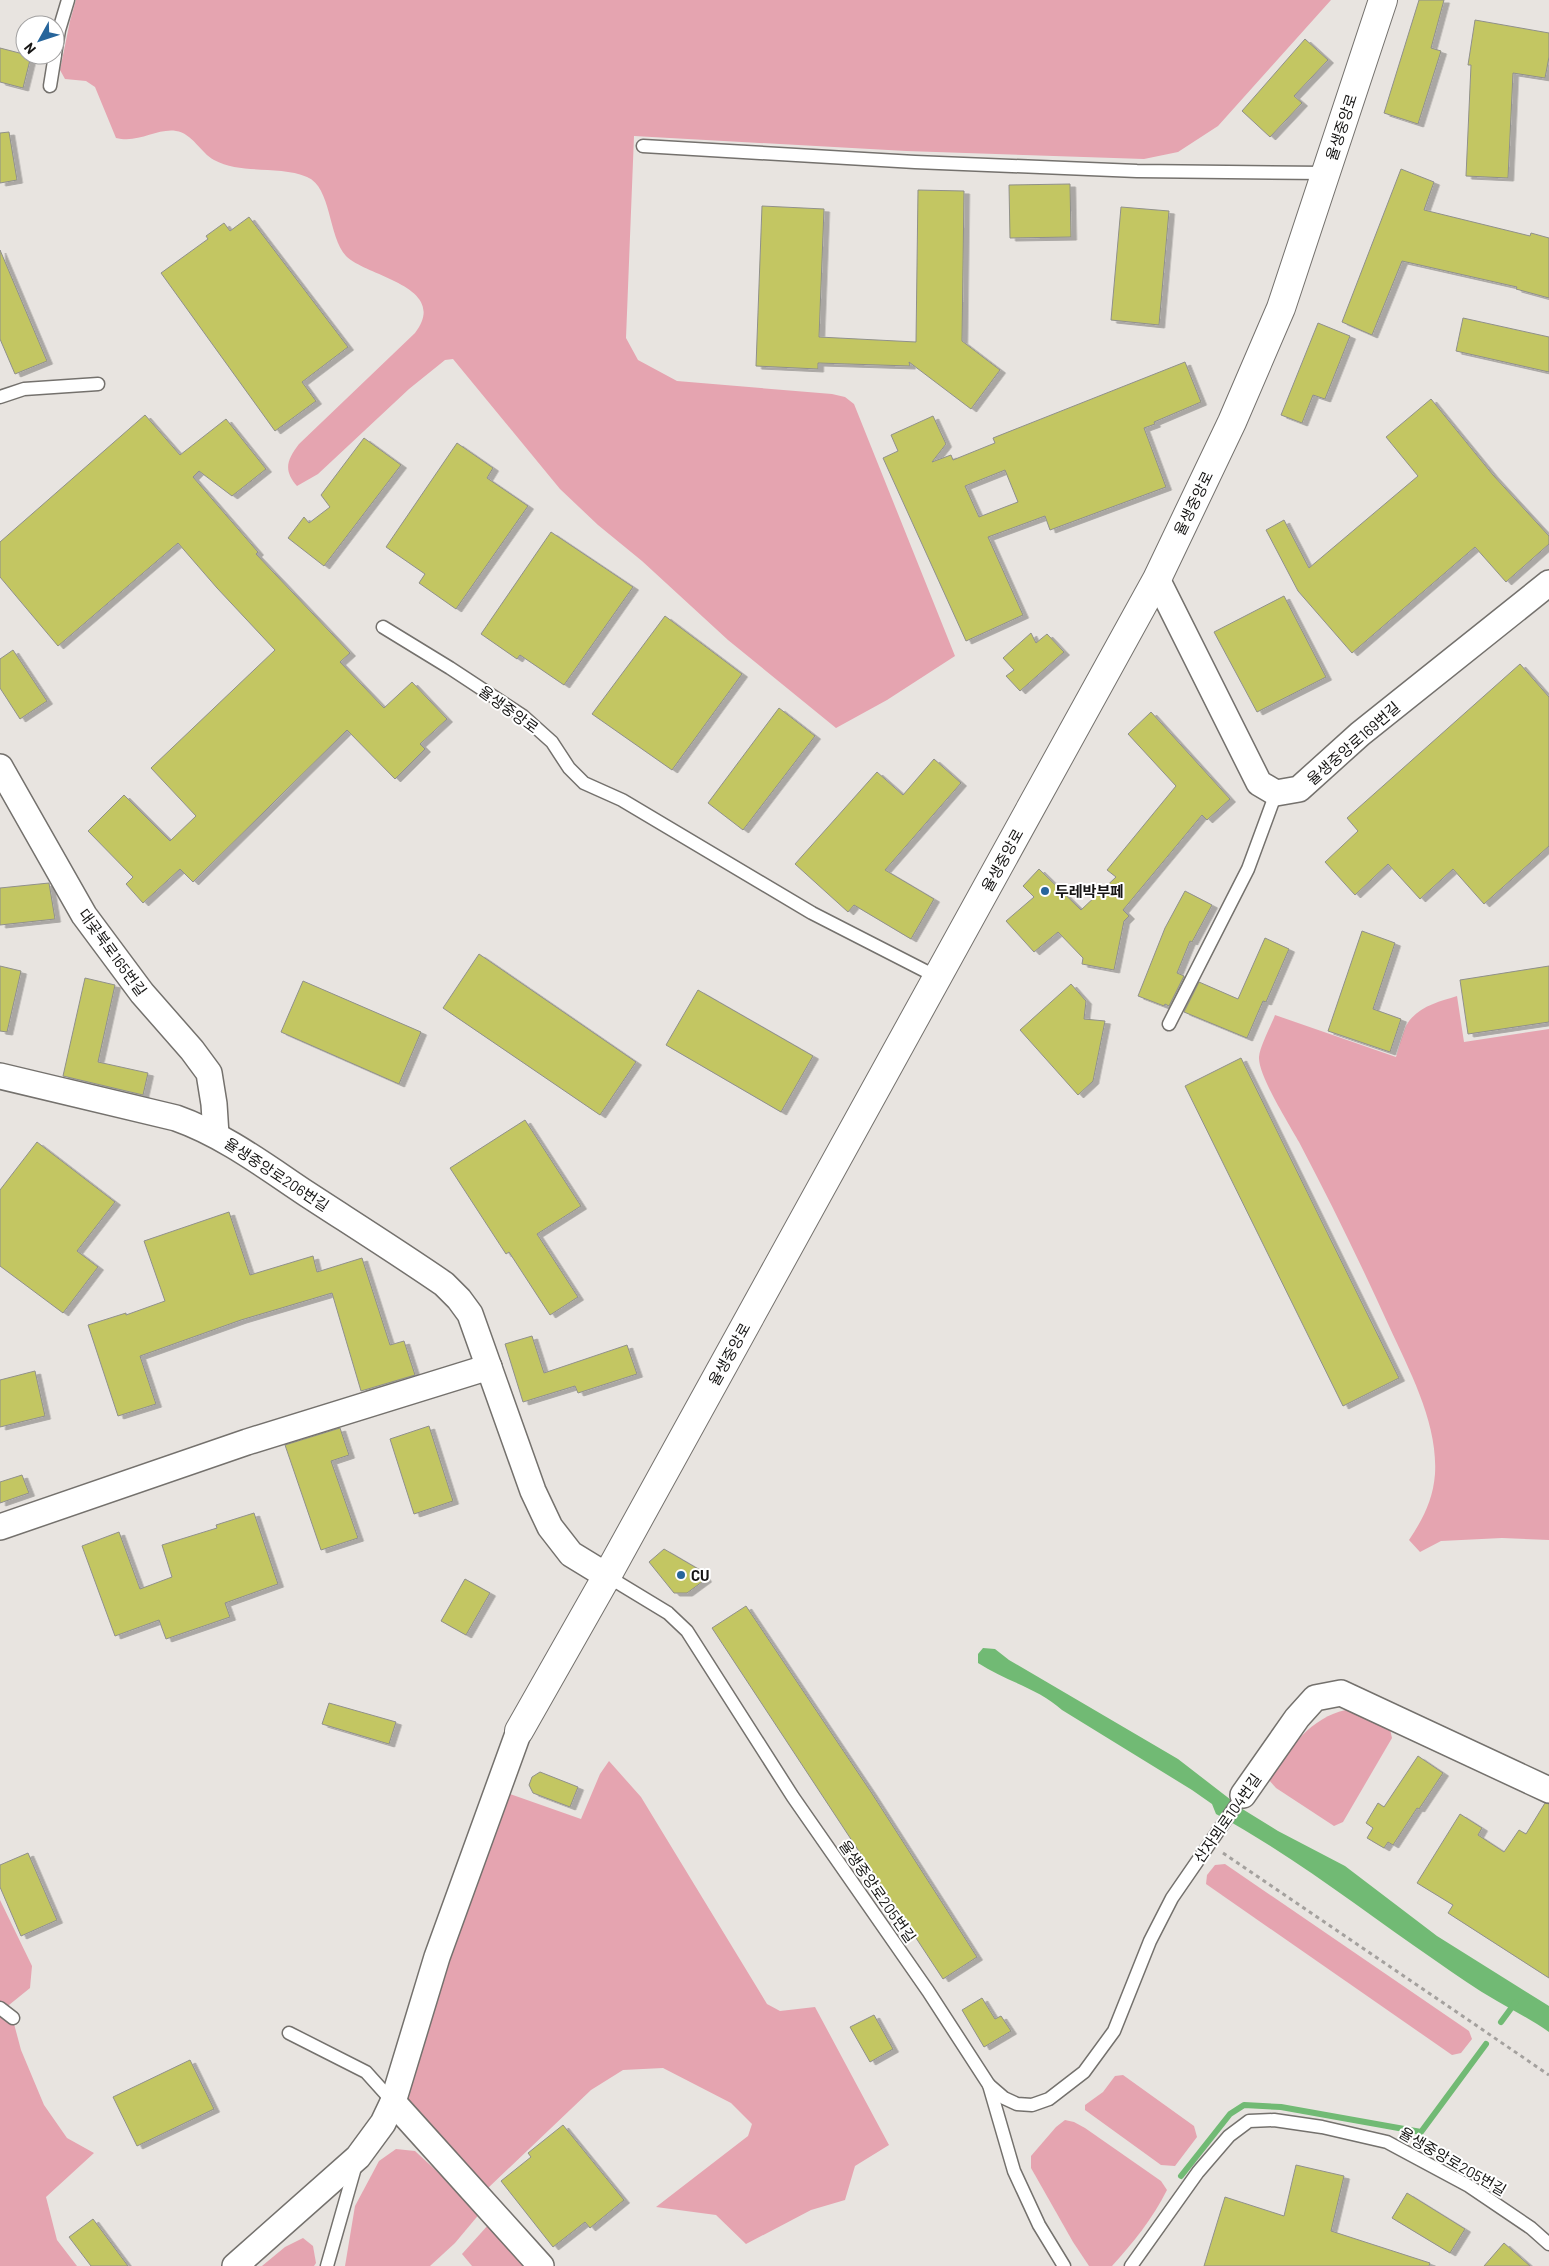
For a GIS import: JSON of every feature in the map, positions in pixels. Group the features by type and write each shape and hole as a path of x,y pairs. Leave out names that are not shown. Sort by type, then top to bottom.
{"street":[{"name":"율생중앙로","path":"519,1731 607,1576 1157,579 1257,368 1281,308 1383,0"},
{"path":"1157,579 1259,783 1276,793"},
{"name":"율생중앙로169번길","path":"1276,793 1299,789 1360,734 1549,583"},
{"name":"대곶북로165번길","path":"4,782 84,915 142,993 192,1050 209,1073 216,1134"},
{"name":"율생중앙로206번길","path":"0,1076 176,1118 216,1134 444,1284 459,1299 470,1314 533,1491 550,1527 571,1554 607,1576"},
{"path":"0,1528 247,1442 489,1367"},
{"name":"산자뫼로104번길","path":"1243,1796 1297,1718 1315,1698 1341,1693 1549,1790"},
{"path":"235,2266 358,2157 383,2123 393,2102 437,1957 519,1731"},
{"path":"393,2102 541,2266"}],"lane":[{"path":"64,15 68,0"},
{"path":"50,86 53,65"},
{"path":"643,146 935,163 1137,171 1326,173"},
{"path":"0,397 24,389 98,384"},
{"name":"율생중앙로","path":"383,627 523,716 552,742 569,768 584,783 622,800 812,912 937,977"},
{"path":"1169,1024 1248,868 1276,793"},
{"name":"율생중앙로205번길","path":"607,1576 668,1613 686,1631 792,1797 928,1991 989,2085 1014,2171 1039,2225 1064,2266"},
{"name":"산자뫼로104번길","path":"989,2085 1004,2098 1016,2104 1032,2104 1049,2099 1084,2072 1114,2031 1159,1924 1172,1898 1243,1796"},
{"path":"0,2008 13,2018"},
{"path":"289,2033 366,2072 393,2102"},
{"name":"율생중앙로205번길","path":"1131,2266 1198,2172 1229,2136 1249,2121 1274,2120 1322,2127 1387,2142 1469,2186 1531,2228 1549,2244"},
{"path":"327,2266 358,2157"}],"path":[{"path":"1213,1838 1549,2075"}],"shaded area":[{"path":"76,0 1331,0 1218,126 1178,152 1144,159 906,151 634,136 626,338 638,360 677,381 832,394 845,397 854,404 955,656 887,700 836,728 728,640 560,489 453,359 445,360 409,389 318,474 297,486 290,475 288,465 299,444 415,333 423,317 422,305 415,294 402,285 347,257 336,238 321,191 307,177 285,171 248,169 225,165 209,157 187,135 176,131 162,132 132,139 116,138 95,87 86,81 65,79 60,70 61,65 65,65 65,46"},
{"path":"1457,996 1464,1042 1549,1029 1549,1540 1502,1538 1441,1541 1420,1552 1409,1540 1426,1509 1432,1492 1435,1474 1432,1436 1421,1398 1368,1280 1311,1165 1263,1075 1259,1057 1263,1042 1275,1015 1396,1057 1406,1026 1416,1014 1428,1006"},
{"path":"983,1648 995,1649 1009,1660 1178,1759 1244,1810 1278,1831 1345,1866 1437,1936 1549,2006 1549,2032 1474,1987 1328,1884 1245,1830 1216,1814 1212,1804 1192,1790 1062,1710 1043,1696 978,1663 978,1654"},
{"path":"1346,1710 1361,1712 1390,1729 1392,1738 1343,1822 1334,1826 1276,1788 1269,1780 1301,1736 1322,1720"},
{"path":"609,1761 641,1797 767,2004 780,2011 815,2007 889,2145 855,2166 845,2200 811,2210 746,2244 716,2215 656,2207 748,2136 752,2124 731,2103 663,2068 623,2070 591,2090 488,2188 416,2119 405,2094 415,2056 510,1794 581,1819 600,1774"},
{"path":"1225,1864 1469,2031 1472,2039 1461,2053 1452,2055 1206,1884 1207,1875 1215,1865"},
{"path":"0,1900 32,1966 30,1988 9,2005 21,2050 44,2105 67,2138 94,2153 46,2197 57,2240 77,2266 0,2266"},
{"path":"1123,2075 1194,2126 1197,2137 1175,2166 1161,2165 1085,2110 1085,2105 1103,2092 1115,2076"},
{"path":"1065,2120 1085,2128 1161,2181 1167,2190 1142,2230 1112,2266 1089,2266 1073,2242 1031,2168 1031,2156 1056,2127"},
{"path":"396,2149 415,2151 481,2212 455,2243 430,2266 345,2266 355,2206 379,2161"},
{"path":"489,2224 524,2266 472,2266 462,2254"},
{"path":"303,2238 313,2246 316,2263 314,2266 262,2266 285,2247"}],"building":[{"path":"1419,0 1444,0 1431,48 1441,51 1418,124 1384,113"},
{"path":"1475,20 1549,33 1549,57 1545,78 1513,73 1508,178 1466,176 1471,65 1468,65"},
{"path":"1305,39 1328,60 1294,96 1302,103 1270,137 1242,111"},
{"path":"0,48 15,52 15,65 29,65 23,88 0,82"},
{"path":"9,132 17,180 0,183 0,133"},
{"path":"1401,169 1434,182 1424,210 1530,236 1531,233 1549,238 1549,298 1516,289 1517,287 1402,261 1372,335 1342,322"},
{"path":"1070,184 1071,237 1010,238 1009,185"},
{"path":"918,190 964,191 962,341 1000,370 971,409 909,362 910,366 818,363 818,369 756,366 762,206 824,209 819,337 916,342"},
{"path":"1121,207 1169,211 1159,325 1111,320"},
{"path":"249,217 348,347 302,382 316,401 275,431 161,273 208,239 206,236 224,223 230,231"},
{"path":"0,250 47,361 15,374 0,339"},
{"path":"1463,318 1549,337 1549,372 1456,351"},
{"path":"1318,323 1350,336 1325,399 1313,395 1302,423 1281,415"},
{"path":"1185,362 1201,402 1144,428 1166,487 1050,530 1045,516 988,537 1023,615 966,641 883,458 898,451 891,435 933,416 946,444 932,462 951,455 953,460 995,443 993,438","holes":["1005,470 1018,502 979,517 965,486"]},
{"path":"1431,399 1493,475 1549,536 1549,544 1506,582 1475,547 1352,653 1298,591 1266,530 1284,520 1309,568 1418,476 1386,437"},
{"path":"145,415 180,455 226,419 266,469 232,496 199,471 193,477 258,552 256,554 350,653 340,662 384,708 412,682 447,719 420,744 425,749 395,779 347,730 193,882 180,869 143,903 126,884 133,877 88,831 124,795 170,841 196,816 151,768 275,650 178,543 58,646 0,577 0,542"},
{"path":"364,438 401,465 324,566 288,538 304,517 309,523 330,507 321,495"},
{"path":"457,443 493,468 487,478 528,506 456,609 419,583 425,574 386,547"},
{"path":"551,532 633,587 564,685 520,655 517,659 481,634"},
{"path":"1284,596 1326,677 1257,712 1214,632"},
{"path":"665,616 742,674 672,770 592,714"},
{"path":"1031,633 1036,643 1047,634 1064,652 1020,691 1006,676 1014,670 1003,658"},
{"path":"13,650 47,701 20,719 0,688 0,659"},
{"path":"1520,664 1549,697 1549,846 1484,904 1453,869 1420,899 1388,864 1355,895 1325,862 1358,831 1347,818"},
{"path":"779,708 815,736 743,830 708,803"},
{"path":"1151,712 1230,799 1207,820 1202,815 1123,910 1129,916 1124,921 1114,970 1082,964 1083,958 1058,932 1034,952 1006,921 1034,897 1023,886 1039,869 1081,910 1116,877 1107,870 1176,786 1128,734"},
{"path":"934,759 961,783 885,870 934,899 911,939 854,905 848,912 795,864 877,772 903,795"},
{"path":"49,883 55,919 0,925 0,888"},
{"path":"1185,891 1212,905 1192,942 1190,941 1177,973 1184,976 1169,1006 1165,1004 1164,1006 1138,996 1165,928"},
{"path":"1362,931 1395,943 1373,1009 1401,1019 1390,1052 1328,1031"},
{"path":"1265,938 1289,949 1266,1002 1263,1001 1247,1038 1184,1012 1199,982 1238,999"},
{"path":"479,954 636,1062 600,1115 443,1008"},
{"path":"0,966 21,971 7,1032 0,1031"},
{"path":"1549,966 1549,1022 1468,1034 1460,980"},
{"path":"85,978 115,985 98,1062 148,1073 143,1095 63,1076"},
{"path":"303,981 421,1032 399,1084 281,1032"},
{"path":"1071,984 1086,1001 1084,1019 1105,1021 1093,1081 1078,1095 1020,1030"},
{"path":"698,990 813,1056 781,1112 666,1045"},
{"path":"1241,1058 1399,1378 1343,1406 1185,1086"},
{"path":"525,1120 581,1206 537,1234 578,1297 550,1315 509,1252 506,1254 450,1168"},
{"path":"37,1142 115,1202 77,1251 98,1267 63,1313 0,1266 0,1190"},
{"path":"229,1212 250,1275 313,1256 317,1272 362,1258 390,1345 404,1341 415,1375 361,1391 332,1293 241,1320 140,1356 156,1404 118,1416 88,1325 126,1313 126,1315 165,1301 144,1241"},
{"path":"532,1336 544,1373 627,1345 637,1374 578,1393 575,1386 523,1402 505,1344"},
{"path":"35,1371 45,1416 0,1427 0,1380"},
{"path":"429,1426 453,1501 414,1514 390,1439"},
{"path":"340,1428 349,1455 331,1461 358,1538 321,1550 285,1445"},
{"path":"22,1475 29,1493 0,1503 0,1482"},
{"path":"254,1513 278,1584 225,1603 230,1617 166,1639 159,1620 115,1636 82,1546 119,1532 140,1589 172,1577 162,1545 217,1528 216,1525"},
{"name":"CU","path":"664,1549 700,1570 706,1579 687,1593 674,1593 649,1562"},
{"path":"465,1579 490,1593 466,1635 441,1621"},
{"path":"746,1606 871,1792 977,1957 943,1979 712,1628"},
{"path":"329,1703 396,1722 389,1744 322,1724"},
{"path":"1418,1756 1443,1773 1393,1845 1388,1842 1384,1848 1367,1838 1373,1828 1366,1823 1378,1803 1384,1807"},
{"path":"540,1772 578,1787 570,1807 533,1793 529,1785 532,1777"},
{"path":"1545,1803 1549,1804 1549,1978 1448,1913 1453,1905 1417,1883 1460,1814 1482,1828 1478,1835 1504,1852 1519,1830 1526,1834"},
{"path":"28,1853 57,1920 21,1936 0,1887 0,1865"},
{"path":"982,1998 995,2019 1001,2016 1011,2031 984,2047 962,2010"},
{"path":"874,2015 893,2049 870,2062 850,2027"},
{"path":"190,2060 214,2109 137,2146 113,2097"},
{"path":"563,2125 624,2200 590,2228 585,2222 553,2247 501,2181 531,2157 528,2153"},
{"path":"1296,2165 1344,2176 1331,2231 1430,2263 1429,2266 1204,2266 1225,2197 1284,2216"},
{"path":"1407,2193 1465,2229 1450,2253 1392,2218"},
{"path":"93,2219 128,2266 91,2266 69,2237"},
{"path":"1504,2243 1530,2266 1484,2266"}],"waterway":[{"path":"1501,2022 1515,2003"},
{"path":"1181,2176 1230,2114 1244,2105 1281,2107 1421,2132 1486,2044"}],"place":[{"name":"두레박부페","path":"1045,891"},
{"name":"CU","path":"681,1575"}]}
